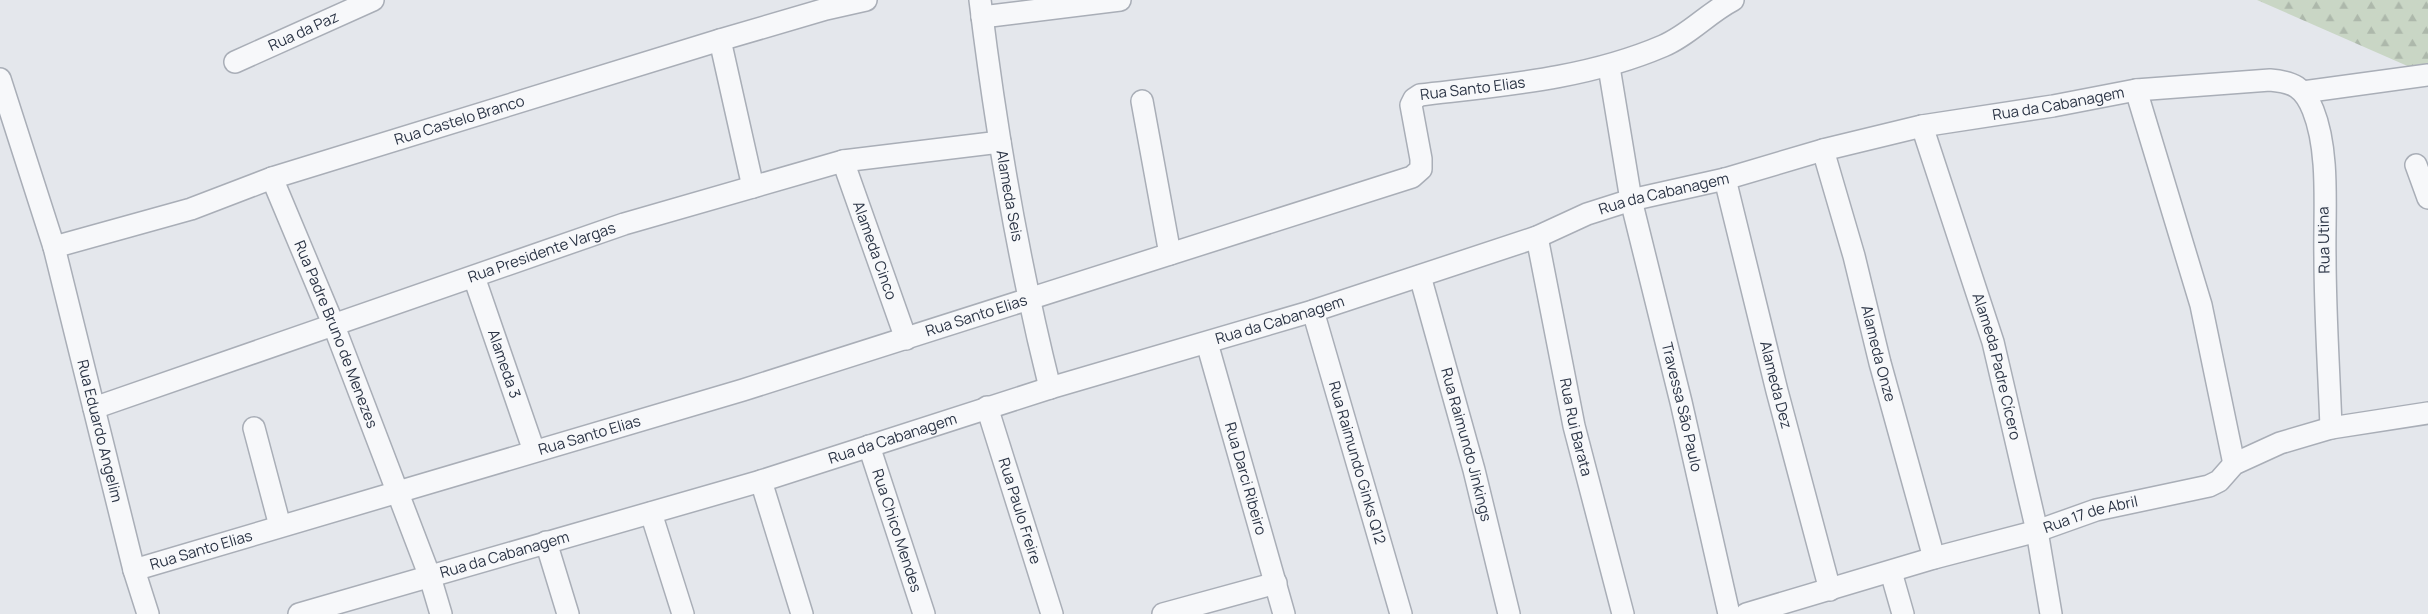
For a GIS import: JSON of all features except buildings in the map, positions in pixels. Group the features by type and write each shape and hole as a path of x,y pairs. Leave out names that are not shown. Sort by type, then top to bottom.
{"street":[{"name":"Rua da Paz","path":"235,62 373,0"},
{"name":"Rua Castelo Branco","path":"54,247 191,209 272,178 720,40 826,9 866,0"},
{"path":"981,9 1120,0"},
{"name":"Rua Santo Elias","path":"134,570 743,390 1028,301 1412,177 1421,169 1421,159 1411,105 1414,99 1420,95 1543,80 1609,67 1665,45 1689,31 1716,9 1733,0"},
{"name":"Alameda Seis","path":"981,9 1000,142 1028,301 1050,388"},
{"path":"720,40 753,187"},
{"name":"Travessa São Paulo","path":"1609,67 1631,200 1681,402 1729,614"},
{"path":"2303,92 2428,75"},
{"name":"Rua Eduardo Angelim","path":"0,79 54,247 134,570 148,614"},
{"name":"Rua da Cabanagem","path":"299,614 320,611 546,542 761,481 987,407 1313,311 1537,238 1587,214 1631,200 1725,178 1823,150 1922,126 2053,106 2136,90 2270,80 2289,82 2303,92"},
{"path":"2136,90 2200,305 2234,464"},
{"name":"Rua Utina","path":"2303,92 2313,110 2323,151 2325,300 2331,428"},
{"path":"1142,101 1170,254"},
{"name":"Alameda Padre Cícero","path":"1922,126 1993,342 2037,531 2051,614"},
{"name":"Rua Presidente Vargas","path":"94,408 624,224 843,161 1000,142"},
{"name":"Alameda Onze","path":"1823,150 1854,256 1880,363 1934,558"},
{"name":"Alameda Cinco","path":"843,161 906,339"},
{"path":"2416,166 2428,198"},
{"name":"Rua Padre Bruno de Menezes","path":"272,178 334,326 430,577 441,614"},
{"name":"Alameda Dez","path":"1725,178 1777,391 1820,600"},
{"name":"Rua Rui Barata","path":"1537,238 1574,426 1623,614"},
{"name":"Rua Raimundo Jinkings","path":"1420,276 1474,470 1509,614"},
{"name":"Alameda 3","path":"474,277 534,451"},
{"name":"Rua Raimundo Ginks Q12","path":"1313,311 1401,614"},
{"name":"Rua Darci Ribeiro","path":"1207,343 1284,614"},
{"name":"Rua Paulo Freire","path":"987,407 1052,614"},
{"name":"Rua 17 de Abril","path":"1746,614 1820,600 1890,572 1934,558 2037,531 2096,510 2209,486 2218,481 2234,464 2280,443 2331,428 2428,413"},
{"path":"254,428 280,526"},
{"name":"Rua Chico Mendes","path":"870,446 924,614"},
{"path":"761,481 802,614"},
{"path":"651,513 682,614"},
{"path":"546,542 568,614"},
{"path":"1890,572 1903,614"},
{"path":"1163,614 1276,583"}],"green space":[{"path":"2257,0 2428,0 2428,75"}]}
